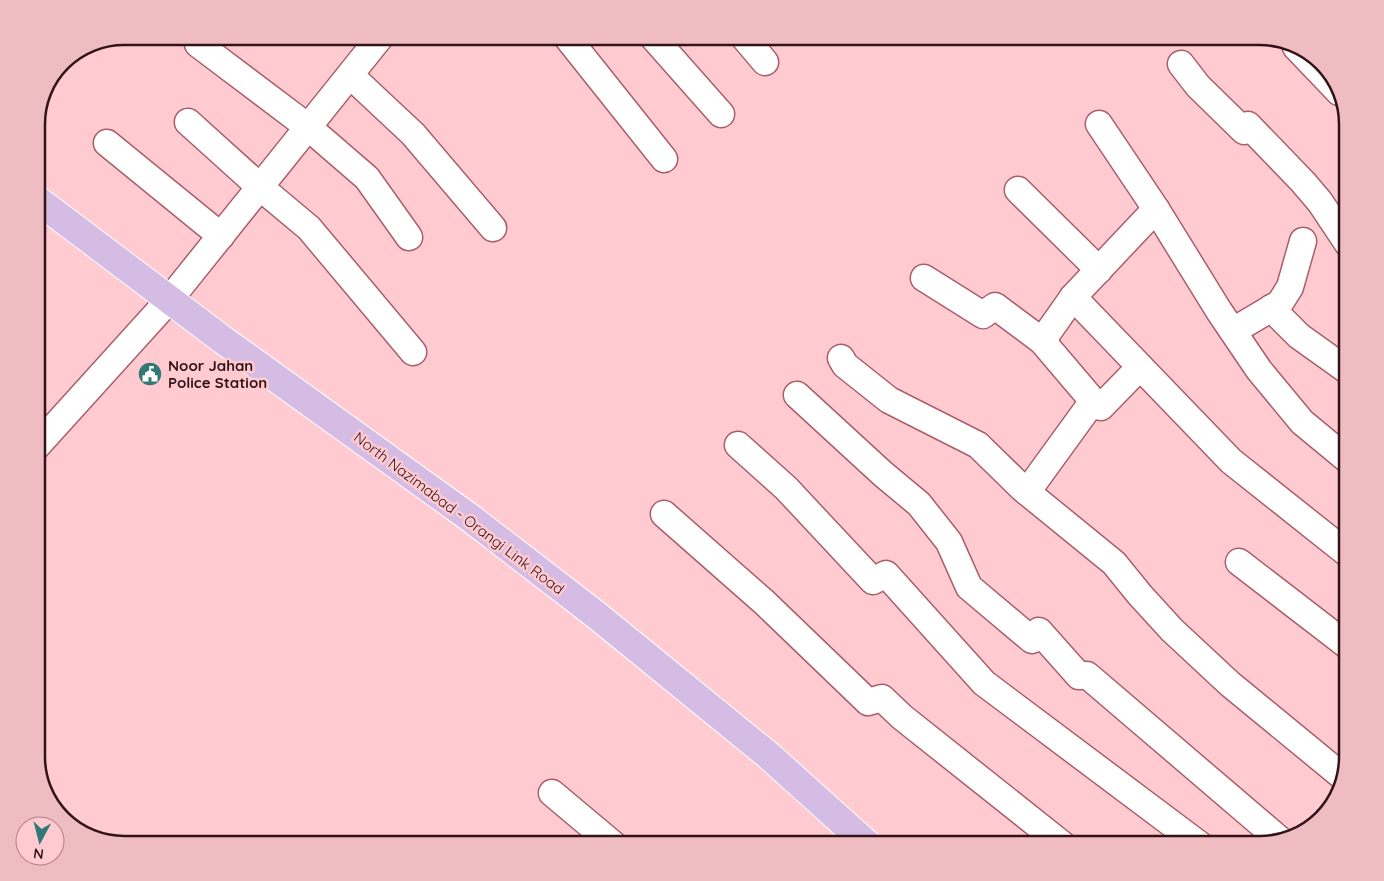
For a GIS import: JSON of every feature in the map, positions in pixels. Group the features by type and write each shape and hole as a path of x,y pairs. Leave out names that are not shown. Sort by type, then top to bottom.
{"main road":[{"name":"North Nazimabad - Orangi Link Road","path":"45,206 223,340 469,517 595,614 768,755 858,836"}],"street":[{"path":"199,45 308,127 367,178 409,237"},
{"path":"45,437 170,299 374,45"},
{"path":"573,45 664,159"},
{"path":"660,45 721,114"},
{"path":"751,45 765,62"},
{"path":"1181,64 1211,99 1244,130 1248,126 1303,182 1320,202 1339,230"},
{"path":"350,75 413,134 493,228"},
{"path":"188,122 309,228 414,352"},
{"path":"1099,124 1259,370 1302,422 1339,453"},
{"path":"107,143 221,236"},
{"path":"1018,190 1099,270"},
{"path":"1042,340 1073,297 1156,209"},
{"path":"1233,332 1280,303 1290,287 1304,241"},
{"path":"924,278 984,315 994,306 1042,340 1093,401 1101,407 1140,367"},
{"path":"1073,297 1231,461 1339,547"},
{"path":"1271,308 1299,336 1339,365"},
{"path":"841,358 845,365 889,400 978,445 1027,492 1114,563 1172,630 1230,684 1337,772"},
{"path":"797,395 918,504 949,542 969,587 1032,640 1039,631 1079,676 1087,675 1273,834"},
{"path":"1027,492 1093,401"},
{"path":"738,445 786,488 873,582 886,574 984,683 1188,836"},
{"path":"664,514 764,602 868,702 882,698 902,717 1052,836"},
{"path":"1239,562 1339,639"},
{"path":"552,793 603,836"}],"place":[{"name":"Noor Jahan Police Station","path":"150,374"}]}
